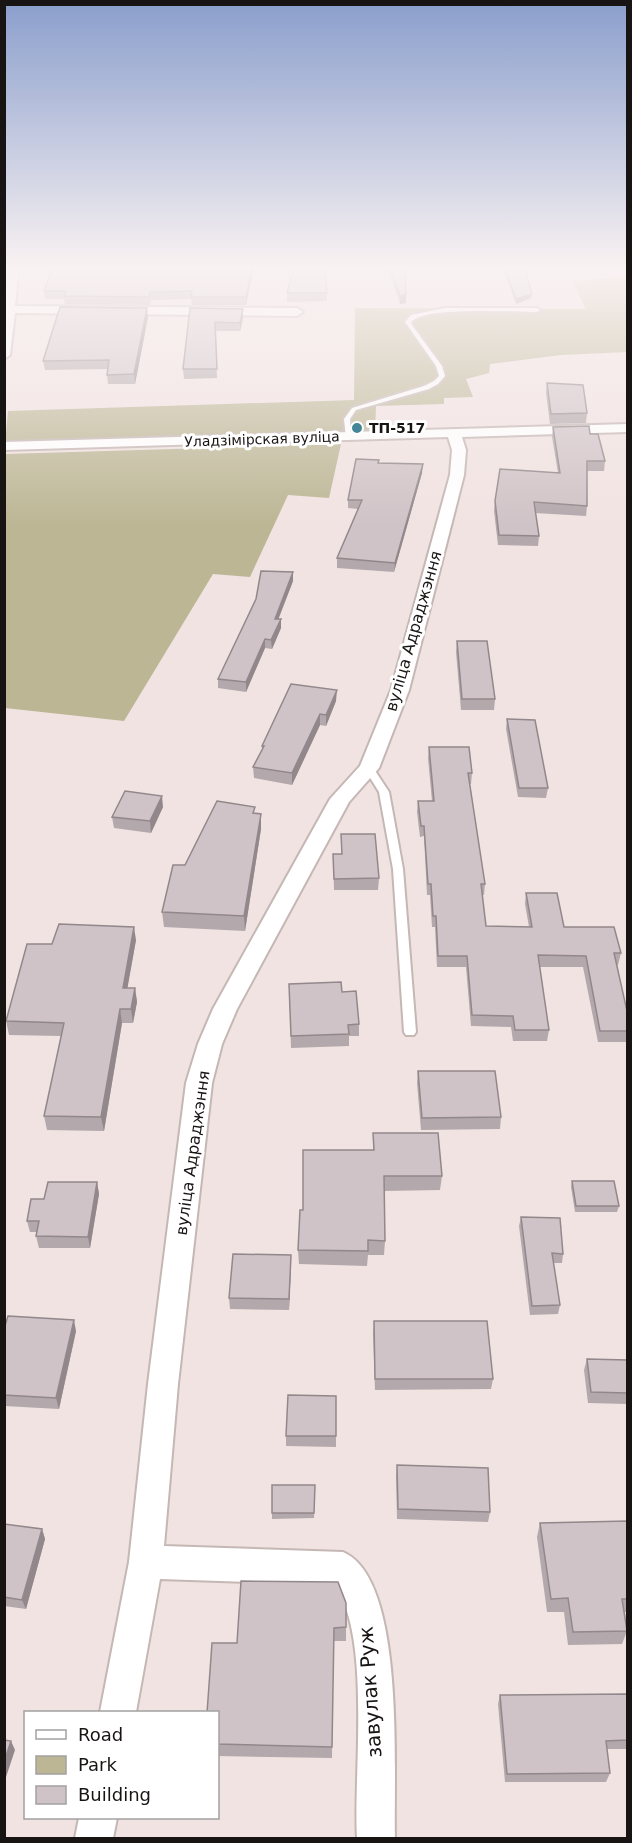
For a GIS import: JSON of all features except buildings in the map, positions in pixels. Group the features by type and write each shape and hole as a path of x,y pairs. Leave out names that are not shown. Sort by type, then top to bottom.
{"street":[{"name":"Уладзімірская вуліца","path":"4,446 627,428"},
{"name":"вуліца Адраджэння","path":"118,1711 146,1562 164,1373 199,1083 210,1044 225,1009 340,799 369,768 400,690 457,475 459,450 454,433"},
{"name":"завулак Руж","path":"146,1562 319,1566 343,1569 360,1594 369,1635 376,1839"},
{"path":"94,1839 98,1819"}],"lane":[{"path":"348,437 347,418 354,409 425,388 439,381 442,376 439,366 430,353"},
{"path":"369,768 384,792 398,869 410,1032"}],"green space":[{"path":"355,353 605,353 561,355 490,364 489,373 466,379 473,397 444,398 444,404 376,406 375,432 5,443 8,411 354,400"},
{"path":"341,444 329,498 288,495 250,577 213,574 124,721 5,708 5,454"}],"place":[{"name":"ТП-517","path":"357,428"}]}
